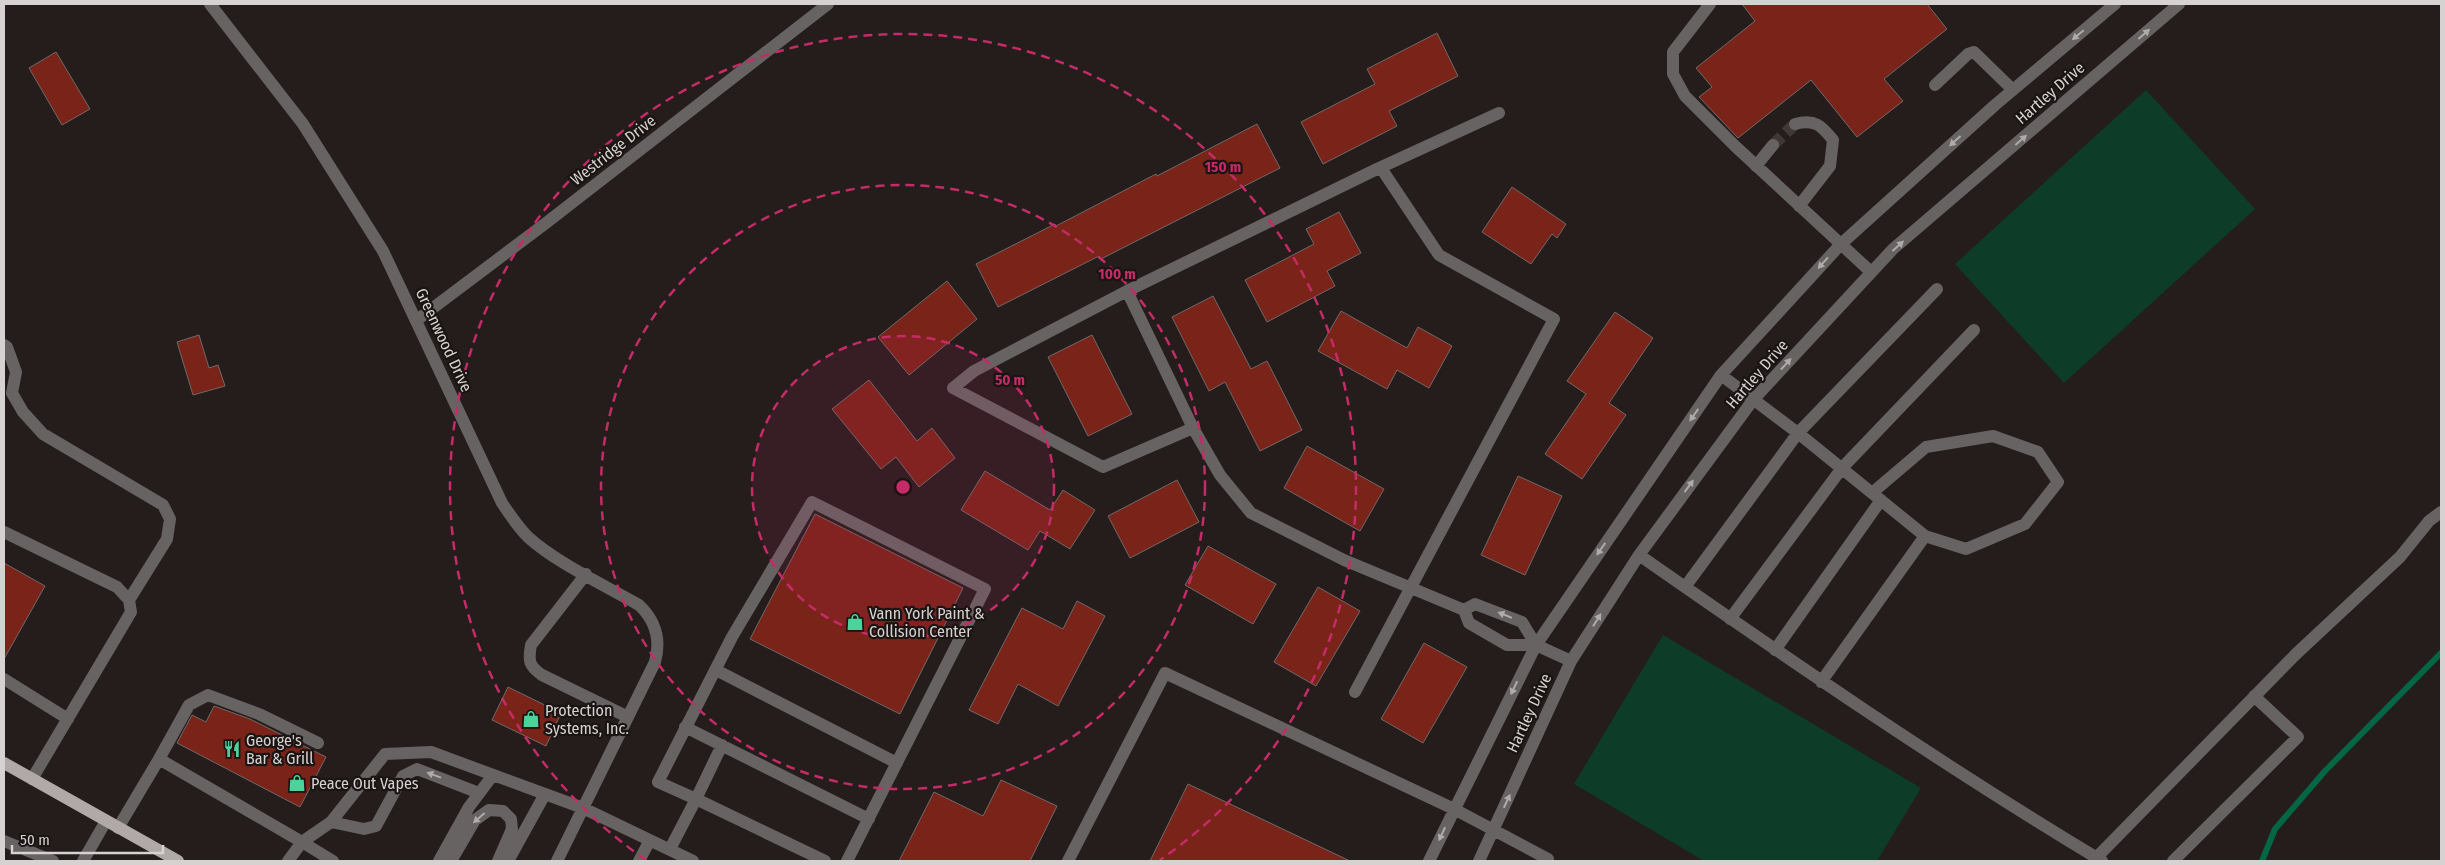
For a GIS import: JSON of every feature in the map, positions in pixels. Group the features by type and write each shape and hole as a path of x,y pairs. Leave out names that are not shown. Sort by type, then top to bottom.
{"main road":[{"path":"4,763 178,861"}],"street":[{"name":"Greenwood Drive","path":"210,4 303,124 384,251 502,504 511,517 528,536 549,553 640,605 647,613 657,631 658,652 628,717"},
{"name":"Westridge Drive","path":"417,320 546,223 828,4"},
{"path":"1710,4 1673,52 1673,74 1685,96 1756,166 1871,272"},
{"name":"Hartley Drive","path":"1430,861 1536,645 1721,375 1841,244 2013,90 2115,4"},
{"name":"Hartley Drive","path":"1479,861 1571,661 1639,555 1753,400 1893,249 2164,9 2179,4"},
{"path":"1935,85 1968,54 1974,52 2013,90"},
{"path":"1194,428 1103,467 953,388 974,371 1128,291 1499,113"},
{"path":"1796,124 1808,121 1822,126 1833,140 1830,166 1799,206"},
{"path":"1756,166 1773,144"},
{"path":"1355,692 1554,319 1439,255 1381,168"},
{"path":"1685,587 1798,432 1936,289"},
{"path":"1128,291 1194,428 1220,475 1251,513 1344,560 1464,610 1469,622 1507,645 1536,645 1571,661"},
{"path":"1730,618 1842,468 1974,330"},
{"path":"4,345 7,347 16,372 12,393 23,412 43,434 163,506 170,519 168,539 129,600"},
{"path":"1721,375 1798,432 1877,496 1925,536 1966,549 2025,524 2058,482 2038,452 1993,436 1926,446 1877,496 1775,650"},
{"path":"825,861 658,782 684,727 732,637 812,502 985,588 847,861"},
{"path":"1639,555 1821,682 1994,796 2099,860 2254,696 2400,557 2429,521 2441,512"},
{"path":"4,532 117,587 129,600 131,612 32,779"},
{"path":"1821,682 1925,536"},
{"path":"557,861 628,717 542,675 532,668 528,659 531,646 586,574"},
{"path":"1464,610 1475,604 1522,622 1536,645"},
{"path":"716,670 897,763"},
{"path":"1068,861 1165,673 1454,809 1549,861"},
{"path":"4,679 68,719"},
{"path":"118,828 189,706 208,695 258,714 318,743"},
{"path":"2173,861 2298,737 2254,696"},
{"path":"684,727 868,820"},
{"path":"670,850 722,745"},
{"path":"288,861 302,842 330,822 385,754 431,752 583,808 693,861"},
{"path":"159,758 333,861"},
{"path":"330,822 364,829 376,826 403,776 417,769 479,793"},
{"path":"439,861 479,793 493,774"},
{"path":"508,861 545,794"},
{"path":"450,861 475,820 489,810 503,811 511,819 512,828 498,861"},
{"path":"83,861 106,821"},
{"path":"639,861 650,840"},
{"path":"4,841 53,861"}],"green space":[{"path":"2146,90 2255,209 2064,383 1955,264"},
{"path":"1663,635 1921,788 1877,861 1704,861 1574,784"}],"building":[{"path":"1742,4 1927,4 1947,29 1884,79 1903,101 1857,137 1811,80 1738,138 1699,97 1712,87 1696,68 1755,21"},
{"path":"1437,33 1458,76 1389,111 1397,126 1323,164 1301,122 1375,84 1367,69"},
{"path":"56,52 90,109 62,125 29,68"},
{"path":"1257,124 1280,168 1101,259 1099,256 998,307 976,264 1055,224 1056,226 1156,174 1157,176"},
{"path":"1512,187 1566,224 1557,238 1552,234 1531,264 1482,232"},
{"path":"1339,212 1361,253 1327,271 1335,286 1267,322 1245,280 1314,244 1306,229"},
{"path":"947,281 977,319 909,375 878,337"},
{"path":"1213,296 1251,369 1267,361 1302,430 1260,451 1225,382 1209,391 1172,317"},
{"path":"1341,311 1407,348 1418,327 1452,346 1429,388 1397,370 1387,389 1318,351"},
{"path":"1615,312 1653,338 1609,403 1626,415 1582,479 1545,454 1586,394 1567,381"},
{"path":"199,335 209,368 218,365 225,386 193,395 177,342"},
{"path":"1092,335 1132,414 1088,436 1048,357"},
{"path":"869,380 917,441 932,428 955,458 919,487 896,457 881,469 832,409"},
{"path":"1307,446 1384,489 1360,531 1284,488"},
{"path":"985,471 1050,510 1063,490 1095,510 1070,549 1040,531 1028,550 961,510"},
{"path":"1518,476 1562,496 1525,575 1481,555"},
{"path":"1177,480 1199,522 1130,558 1108,516"},
{"path":"815,514 963,588 900,714 750,639"},
{"path":"1208,546 1276,584 1253,624 1185,585"},
{"path":"4,563 45,586 4,659"},
{"path":"1318,587 1360,611 1316,686 1274,662"},
{"path":"1077,601 1105,616 1058,706 1018,684 998,724 969,710 1022,608 1063,629"},
{"path":"1424,643 1467,667 1423,743 1381,719"},
{"path":"508,687 561,713 546,746 492,720"},
{"path":"214,706 250,719 326,757 300,807 177,743 192,715 206,722"},
{"path":"1001,780 1057,806 1030,861 899,861 934,792 983,816"},
{"path":"1188,784 1350,861 1150,861"}],"waterway":[{"path":"2262,861 2275,829 2325,771 2441,653"}],"tunnel":[{"path":"1773,145 1795,124"}],"place":[{"name":"Vann York Paint & Collision Center","path":"855,622"},
{"name":"Protection Systems, Inc.","path":"531,719"},
{"name":"George's Bar & Grill","path":"232,749"},
{"name":"Peace Out Vapes","path":"297,783"}]}
